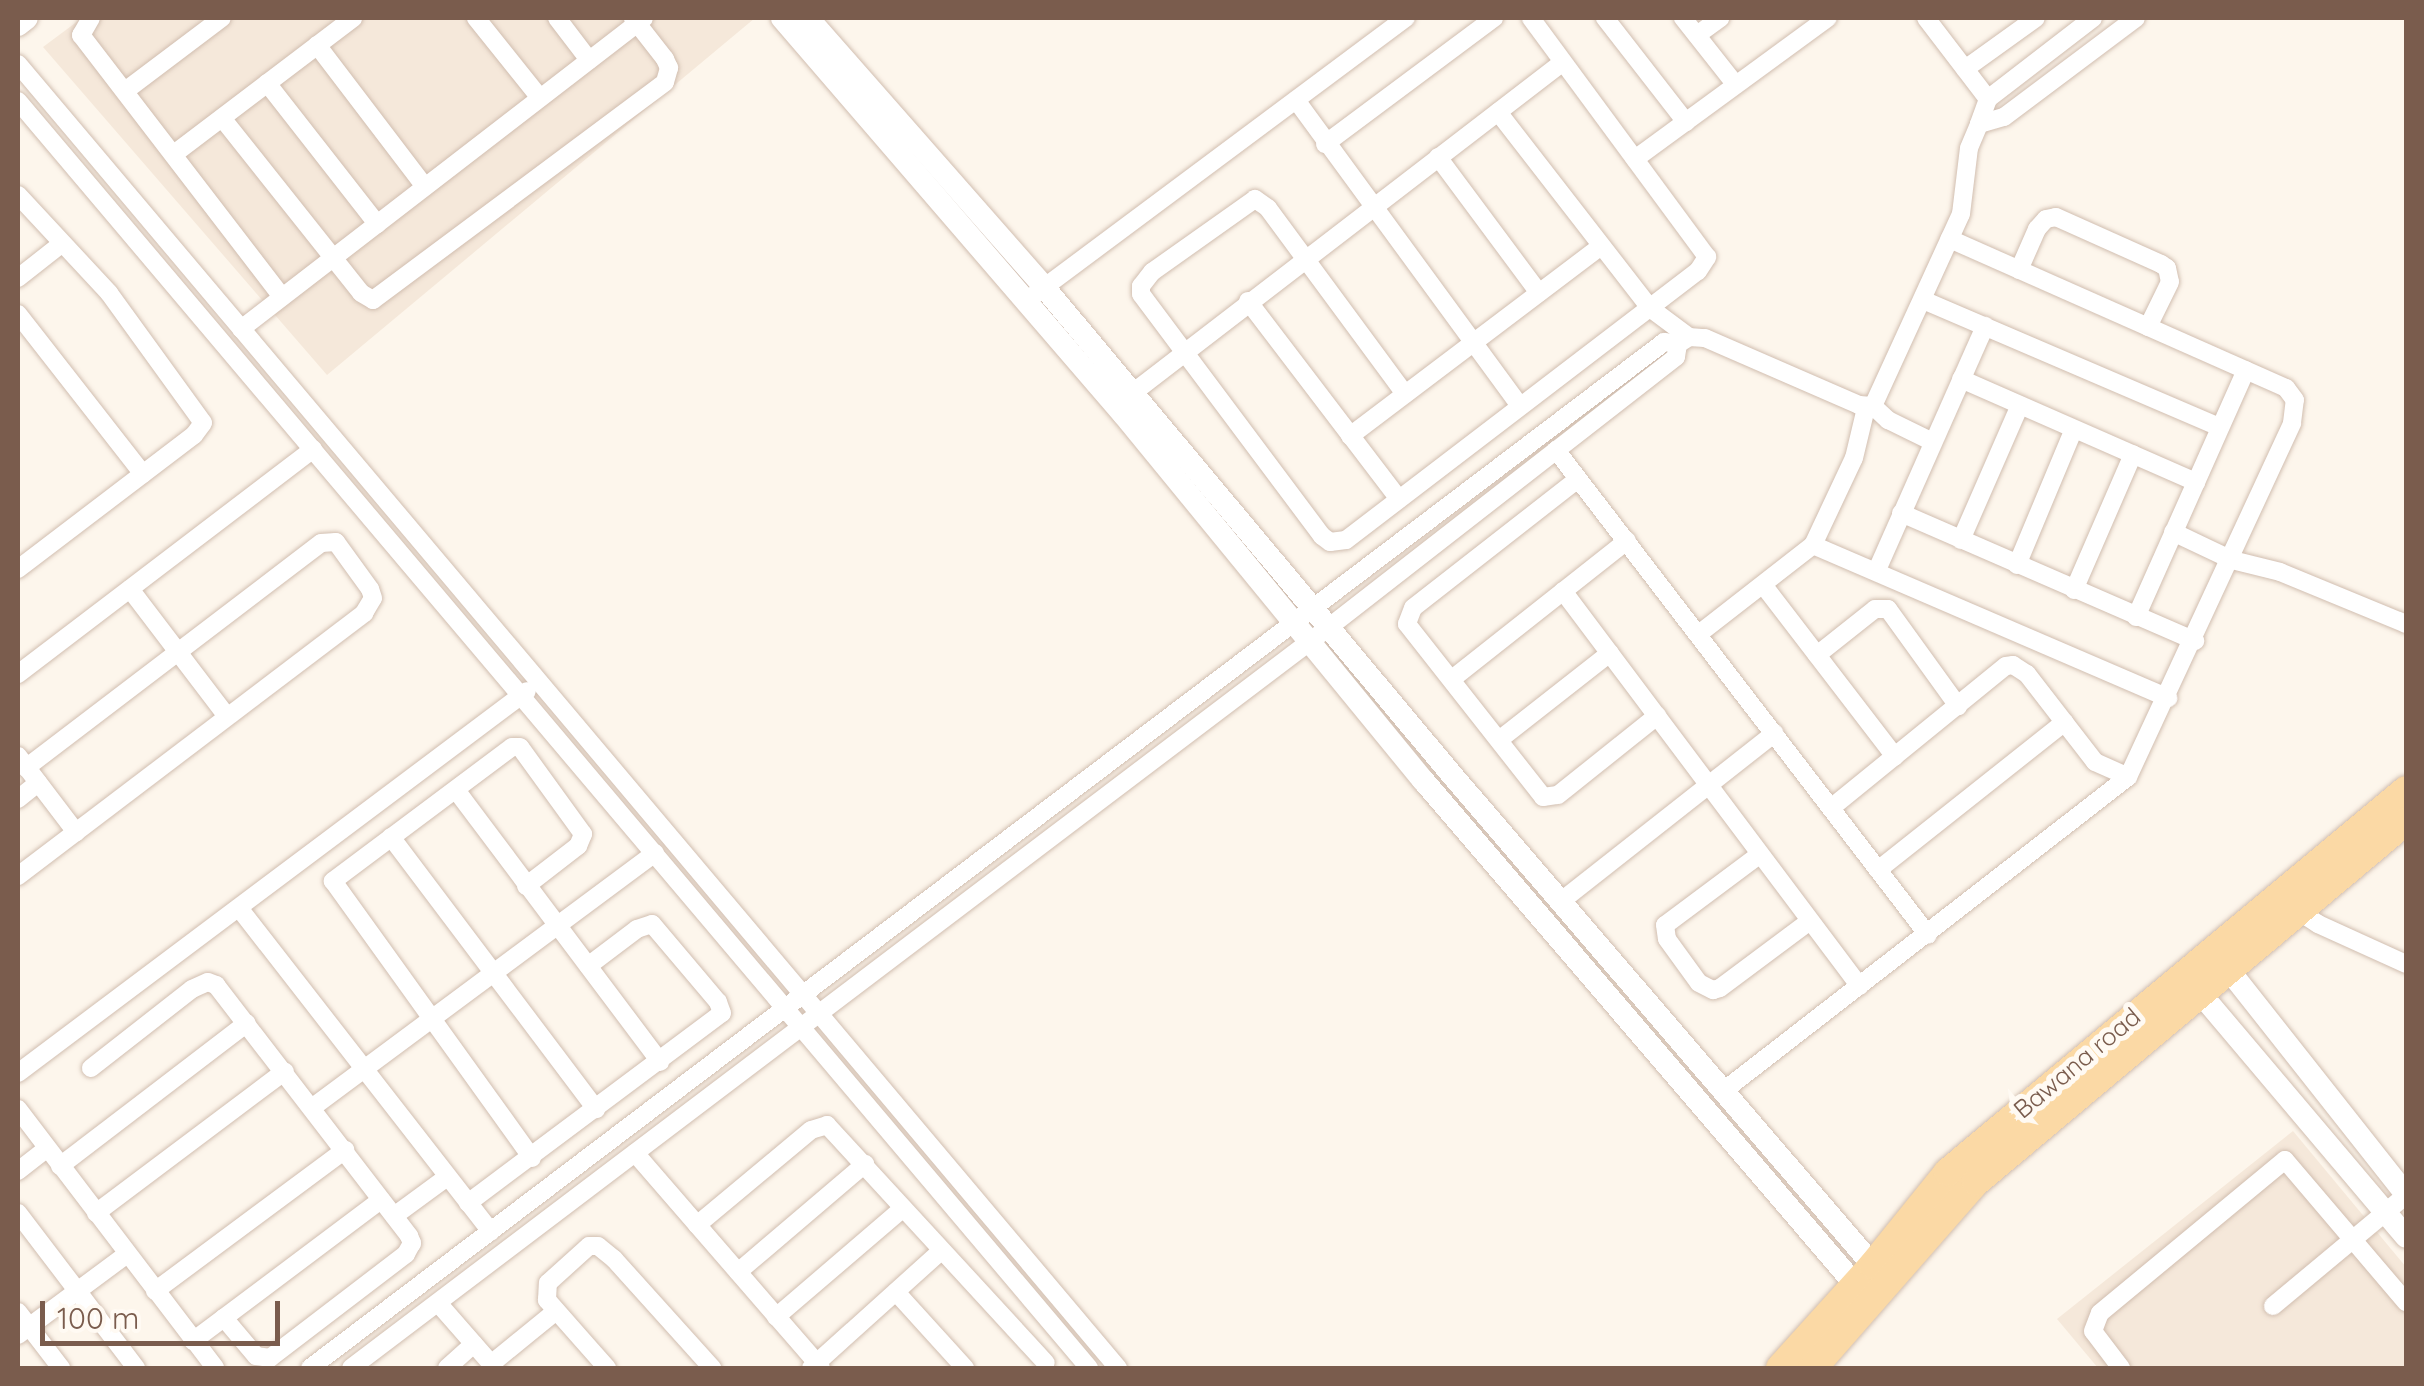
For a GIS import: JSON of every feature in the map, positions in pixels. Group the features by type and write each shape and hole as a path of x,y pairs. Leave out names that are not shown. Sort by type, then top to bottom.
{"main road":[{"name":"Bawana road","path":"1780,1368 1976,1182 2228,968 2406,790"},
{"name":"Bawana road","path":"1812,1368 1956,1164 2406,821"}],"street":[{"path":"18,24 27,18"},
{"path":"91,18 81,35 282,297"},
{"path":"125,91 222,18"},
{"path":"174,154 353,18"},
{"path":"476,18 540,98"},
{"path":"557,18 590,60"},
{"path":"782,18 1130,395 1722,1092 1872,1284"},
{"path":"808,18 1035,294 1300,633 1872,1284"},
{"path":"1035,294 1406,18"},
{"path":"1324,144 1494,18"},
{"path":"1405,394 1268,208 1255,199 1144,279 1141,294 1322,536 1338,543 1346,540 1698,271 1707,257 1531,18"},
{"path":"1606,18 1686,122"},
{"path":"1683,18 1736,85"},
{"path":"1697,35 1720,18"},
{"path":"1635,159 1828,18"},
{"path":"1965,69 2036,18"},
{"path":"1700,633 1764,586 1812,544 1854,458 1870,407 1950,239 1965,199 1969,148 1988,98 2093,18"},
{"path":"1980,124 2004,117 2136,18"},
{"path":"222,118 333,258 367,299 378,298 665,82 669,68 638,19 590,60 540,98 333,258 282,297 241,329"},
{"path":"1933,20 1988,98"},
{"path":"317,45 425,187"},
{"path":"1130,395 1563,62"},
{"path":"18,64 1118,1368"},
{"path":"267,83 377,224"},
{"path":"1296,100 1324,144 1519,405"},
{"path":"18,101 1089,1368"},
{"path":"1498,112 1600,247 1650,308 1684,341"},
{"path":"1438,157 1539,293"},
{"path":"18,195 60,246 117,303 201,416 200,429 18,569"},
{"path":"2019,270 2037,229 2046,219 2056,218 2161,264 2167,268 2170,282 2148,327"},
{"path":"1722,1092 2128,778 2195,642 2294,415 2292,394 2246,370 1950,239"},
{"path":"18,278 60,246"},
{"path":"1350,436 1600,247"},
{"path":"1923,300 2220,427"},
{"path":"1248,301 1399,498"},
{"path":"18,314 143,474"},
{"path":"1877,570 1985,326"},
{"path":"310,1368 787,1008 1300,633 1328,627 1676,358 1684,341"},
{"path":"351,1368 820,1013 1300,633 1313,608 1664,342 1717,343 1870,407 1933,442"},
{"path":"2136,617 2246,370"},
{"path":"1961,379 2196,482"},
{"path":"1961,540 2020,405"},
{"path":"2017,564 2074,429"},
{"path":"18,674 313,449"},
{"path":"1556,450 1928,935"},
{"path":"2074,590 2133,454"},
{"path":"1578,478 1413,608 1407,624 1537,792 1550,798 1657,716"},
{"path":"1900,513 2195,642"},
{"path":"2173,532 2232,560 2280,572 2406,624"},
{"path":"18,799 27,769 321,544 329,540 341,548 370,589 370,606 18,876"},
{"path":"1452,680 1627,541"},
{"path":"1812,544 2168,698"},
{"path":"1764,586 1895,757"},
{"path":"130,588 226,715"},
{"path":"1563,591 1860,986"},
{"path":"1817,655 1875,609 1888,609 1958,706"},
{"path":"1499,740 1610,653"},
{"path":"1832,808 2006,666 2013,665 2027,674 2096,762 2128,778"},
{"path":"18,1073 539,681"},
{"path":"1878,870 2065,722"},
{"path":"1560,902 1775,733"},
{"path":"526,886 578,846 581,826 520,746 512,747 333,881 532,1158"},
{"path":"27,769 76,832"},
{"path":"456,790 660,1062"},
{"path":"390,837 596,1109"},
{"path":"314,1108 655,853"},
{"path":"1760,855 1665,926 1668,938 1700,982 1713,990 1720,988 1810,921"},
{"path":"2290,906 2406,964"},
{"path":"238,908 491,1232"},
{"path":"468,1203 722,1013 718,1002 652,924 637,929 588,966"},
{"path":"2228,968 2406,1194 2273,1306"},
{"path":"91,1068 200,984 216,986 314,1108 412,1243 406,1254 270,1358 256,1356 224,1318"},
{"path":"2200,992 2406,1237"},
{"path":"60,1166 247,1023"},
{"path":"96,1213 285,1071"},
{"path":"18,1109 215,1368"},
{"path":"698,1225 820,1125 834,1130 1043,1366 1068,1343"},
{"path":"18,1170 47,1148"},
{"path":"155,1291 344,1150"},
{"path":"635,1153 816,1367 941,1251"},
{"path":"2121,1368 2093,1331 2100,1313 2280,1161 2291,1163 2406,1302"},
{"path":"738,1272 864,1164"},
{"path":"394,1216 447,1177"},
{"path":"194,1341 380,1200"},
{"path":"776,1317 903,1208"},
{"path":"18,1213 136,1368"},
{"path":"607,1368 547,1300 548,1283 589,1246 598,1246 712,1368"},
{"path":"61,1368 21,1325 76,1292 127,1254"},
{"path":"896,1292 965,1368"},
{"path":"438,1302 493,1366 556,1311"},
{"path":"447,1368 474,1344"}],"shaded area":[{"path":"82,18 755,18 327,375 43,47"},
{"path":"2293,1131 2406,1267 2406,1368 2098,1368 2057,1319"}]}
